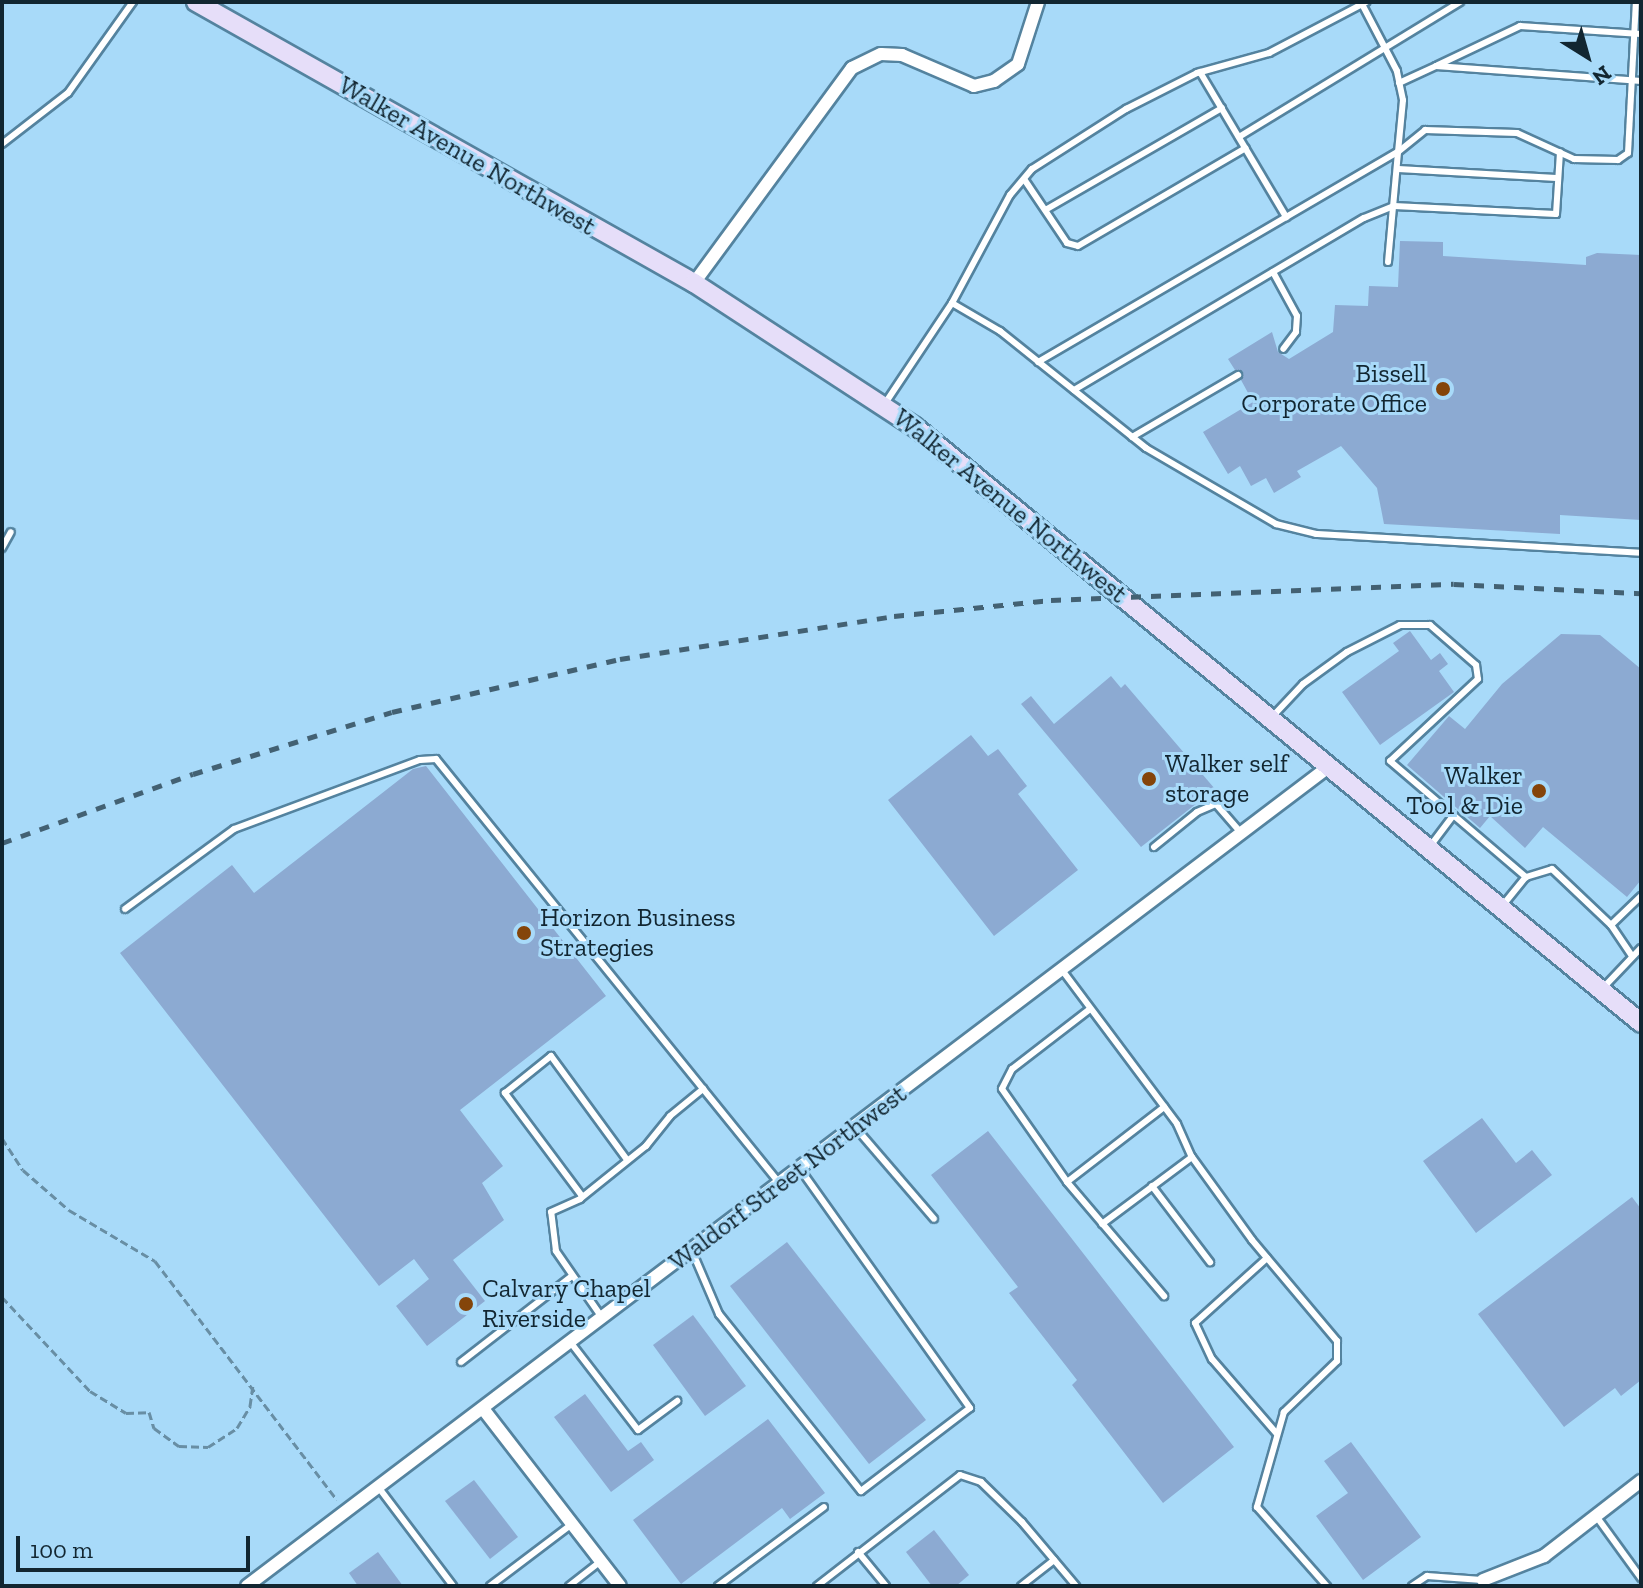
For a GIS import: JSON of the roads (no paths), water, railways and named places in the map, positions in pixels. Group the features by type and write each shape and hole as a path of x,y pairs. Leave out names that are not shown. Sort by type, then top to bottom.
{"main road":[{"name":"Walker Avenue Northwest","path":"196,2 694,283 884,405 988,482 1327,768 1641,1023"}],"street":[{"path":"694,283 852,68 881,54 902,55 974,86 994,81 1018,64 1038,2"},
{"name":"Waldorf Street Northwest","path":"247,1586 484,1410 1327,768"},
{"path":"484,1410 620,1586"},
{"path":"1483,1584 1529,1565 1641,1481"}],"lane":[{"path":"2,144 68,93 133,2"},
{"path":"1239,137 1460,2"},
{"path":"1038,362 1398,152 1425,130 1517,133 1574,159 1618,160 1628,153 1631,81 1637,34 1636,2"},
{"path":"884,405 952,303 1024,179 1126,109 1200,72 1269,53 1364,3 1399,83 1403,100 1388,262"},
{"path":"1399,83 1520,26 1637,34"},
{"path":"1436,66 1641,81"},
{"path":"1200,72 1286,217"},
{"path":"1047,209 1222,108"},
{"path":"1024,179 1067,243 1078,246 1246,148"},
{"path":"1074,390 1364,218 1394,206 1556,214 1560,152"},
{"path":"1397,169 1558,178"},
{"path":"1273,272 1297,316 1294,338 1283,349"},
{"path":"952,303 1038,362 1132,437 1242,509 1316,534 1641,553"},
{"path":"1132,437 1238,375"},
{"path":"2,548 11,532"},
{"path":"1270,720 1303,684 1347,652 1400,625 1430,625 1476,665 1478,679 1390,761 1526,877"},
{"path":"125,909 234,829 420,760 436,759 780,1184"},
{"path":"1154,847 1197,812 1216,804 1241,833"},
{"path":"1428,849 1453,816"},
{"path":"1499,908 1526,877 1552,869 1611,925 1632,956"},
{"path":"1611,925 1641,896"},
{"path":"1601,990 1641,948"},
{"path":"1062,970 1164,1107 1192,1157 1267,1258 1337,1341 1337,1361 1284,1412 1257,1507 1327,1586"},
{"path":"1090,1009 1012,1069 1002,1089 1067,1182 1164,1296"},
{"path":"582,1196 505,1093 551,1056 627,1160"},
{"path":"603,1319 556,1251 551,1212 582,1196 627,1160 703,1089"},
{"path":"1067,1182 1164,1107"},
{"path":"855,1127 934,1219"},
{"path":"1102,1224 1192,1157"},
{"path":"692,1251 719,1314 861,1491 970,1408 800,1169"},
{"path":"1152,1186 1210,1262"},
{"path":"1267,1258 1195,1323 1212,1359 1276,1433"},
{"path":"461,1362 572,1276"},
{"path":"571,1343 638,1430 677,1401"},
{"path":"817,1586 960,1475 981,1482 1076,1586"},
{"path":"379,1488 453,1586"},
{"path":"718,1586 824,1507"},
{"path":"1596,1516 1641,1578"},
{"path":"490,1586 572,1524"},
{"path":"858,1552 886,1586"},
{"path":"1021,1586 1054,1560"},
{"path":"569,1586 601,1561"},
{"path":"1412,1586 1427,1576 1483,1584"}],"railway":[{"path":"2,843 193,774 392,712 620,659 894,616 1051,600 1454,584 1641,593"}],"place":[{"name":"Bissell Corporate Office","path":"1443,389"},
{"name":"Walker self storage","path":"1149,779"},
{"name":"Walker Tool & Die","path":"1539,791"},
{"name":"Horizon Business Strategies","path":"524,933"},
{"name":"Calvary Chapel Riverside","path":"466,1304"}]}
